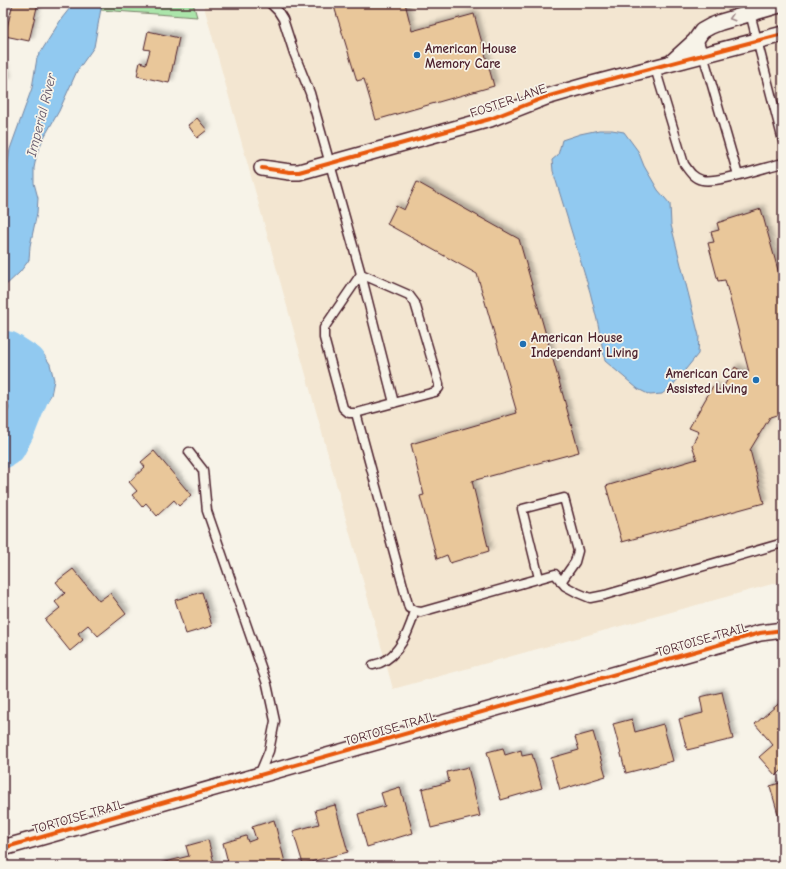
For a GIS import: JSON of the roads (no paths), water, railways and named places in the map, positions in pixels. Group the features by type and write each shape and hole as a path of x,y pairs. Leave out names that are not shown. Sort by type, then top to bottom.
{"street":[{"name":"FOSTER LANE","path":"670,64 688,48 702,31 711,26 783,4"},
{"name":"FOSTER LANE","path":"262,168 299,172 490,119 546,97 783,34"},
{"name":"TORTOISE TRAIL","path":"3,848 752,635 783,630"}],"lane":[{"path":"270,3 278,11 283,20 310,93 361,274 394,403"},
{"path":"750,13 783,141"},
{"path":"698,37 738,175"},
{"path":"655,68 684,164 692,175 702,180 716,181 783,163"},
{"path":"361,274 409,295 415,303 439,388 435,392 356,413 349,413 343,408 324,338 324,328 361,274"},
{"path":"356,413 409,608 415,611 421,612 555,574 565,586 590,598 783,544"},
{"path":"189,452 203,470 207,511 267,684 275,721 269,751 259,775"},
{"path":"539,578 522,509 564,498 578,551 575,562 561,582"},
{"path":"373,665 380,664 390,657 395,651 411,624 415,611"}],"water":[{"path":"74,3 102,3 94,47 77,71 59,111 37,153 34,168 34,183 38,198 37,213 30,246 29,260 20,272 3,288 3,194 10,149 32,88 37,58 62,18"},
{"path":"599,130 624,132 638,151 644,166 658,190 670,204 671,225 699,336 698,354 673,385 662,394 650,395 638,389 605,361 590,292 553,171 552,160 558,155 562,140"},
{"path":"27,349 42,352 50,364 54,380 51,395 29,434 3,470 3,443 9,430 10,416 8,402 3,390 3,350"}],"waterway":[{"name":"Imperial River","path":"3,347 9,348 29,361 35,389 20,427 9,448 3,452"}],"place":[{"name":"American House Memory Care","path":"417,55"},
{"name":"American House Independant Living","path":"523,344"},
{"name":"American Care Assisted Living","path":"756,380"}]}
